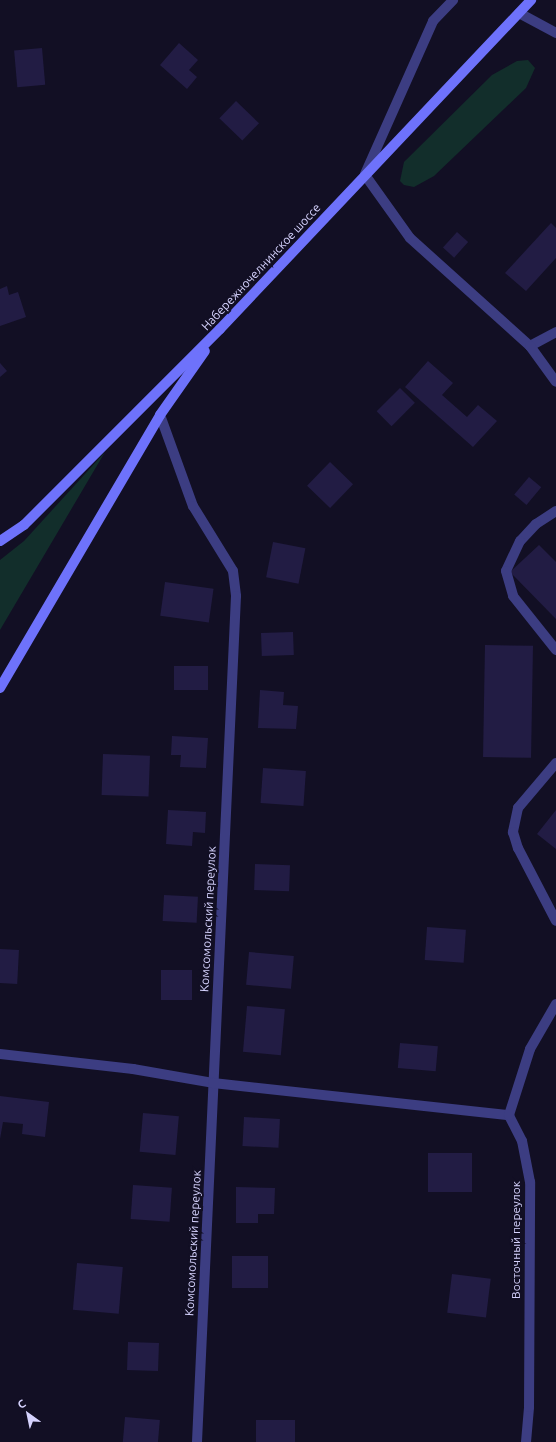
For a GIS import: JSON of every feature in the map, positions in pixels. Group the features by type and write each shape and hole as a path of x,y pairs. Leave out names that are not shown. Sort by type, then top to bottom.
{"main road":[{"name":"Набережночелнинское шоссе","path":"0,541 24,525 220,329 531,0"},
{"path":"0,688 160,415 220,329"}],"street":[{"path":"453,0 433,21 365,175 410,238 530,346 556,382"},
{"path":"519,13 556,33"},
{"path":"530,346 556,332"},
{"name":"Комсомольский переулок","path":"160,415 193,506 233,571 236,596 197,1442"},
{"path":"556,511 536,524 520,541 506,571 513,596 556,650"},
{"path":"556,762 518,808 512,832 518,848 556,922"},
{"path":"0,1054 133,1069 213,1083 509,1115 530,1049 556,1004"},
{"name":"Восточный переулок","path":"509,1115 522,1141 530,1182 529,1408 526,1442"}],"green space":[{"path":"528,60 535,68 526,88 434,176 414,187 404,185 400,181 404,162 492,75 517,61"},
{"path":"105,452 0,630 0,560 24,541"}],"building":[{"path":"179,43 198,60 189,70 197,77 187,89 160,65"},
{"path":"42,48 45,85 17,87 14,50"},
{"path":"236,101 259,123 242,140 219,118"},
{"path":"551,223 556,228 556,258 526,291 505,273"},
{"path":"457,232 468,242 454,258 443,248"},
{"path":"7,286 9,295 18,292 26,317 0,326 0,289"},
{"path":"428,361 453,383 442,395 467,417 478,405 497,421 473,447 405,387"},
{"path":"0,363 7,371 0,377"},
{"path":"400,388 415,403 392,426 377,411"},
{"path":"330,462 353,484 330,508 307,486"},
{"path":"529,477 541,487 526,505 514,495"},
{"path":"273,542 305,548 299,584 266,577"},
{"path":"539,545 556,562 556,619 510,572"},
{"path":"165,582 214,589 209,622 160,616"},
{"path":"293,632 294,655 262,656 261,633"},
{"path":"485,645 533,646 531,758 483,757"},
{"path":"174,666 208,666 208,690 174,690"},
{"path":"260,690 284,692 283,705 298,706 296,729 258,728"},
{"path":"172,736 208,738 206,768 180,767 181,755 171,755"},
{"path":"103,754 150,756 149,797 102,795"},
{"path":"263,768 306,771 303,806 261,803"},
{"path":"168,810 206,812 205,833 193,832 192,846 166,844"},
{"path":"556,810 556,849 537,834"},
{"path":"255,864 290,865 289,891 254,890"},
{"path":"164,895 198,897 197,923 163,921"},
{"path":"427,927 466,930 464,963 425,960"},
{"path":"0,949 19,950 17,984 0,983"},
{"path":"249,952 294,956 291,989 246,985"},
{"path":"161,970 192,970 192,1000 161,1000"},
{"path":"247,1006 285,1009 281,1055 243,1052"},
{"path":"400,1043 438,1046 436,1071 398,1068"},
{"path":"0,1096 49,1102 45,1137 22,1134 23,1124 3,1122 0,1139"},
{"path":"143,1113 179,1116 175,1155 140,1152"},
{"path":"244,1117 280,1119 278,1148 242,1146"},
{"path":"428,1153 472,1153 472,1192 428,1192"},
{"path":"133,1185 172,1188 170,1222 131,1219"},
{"path":"236,1187 275,1188 274,1214 258,1214 258,1223 236,1223"},
{"path":"232,1256 268,1256 268,1288 232,1288"},
{"path":"77,1263 123,1267 119,1314 73,1310"},
{"path":"452,1274 491,1279 486,1317 447,1313"},
{"path":"128,1342 159,1343 158,1371 127,1370"},
{"path":"125,1417 160,1420 158,1442 123,1442"},
{"path":"256,1420 295,1420 295,1442 256,1442"}]}
